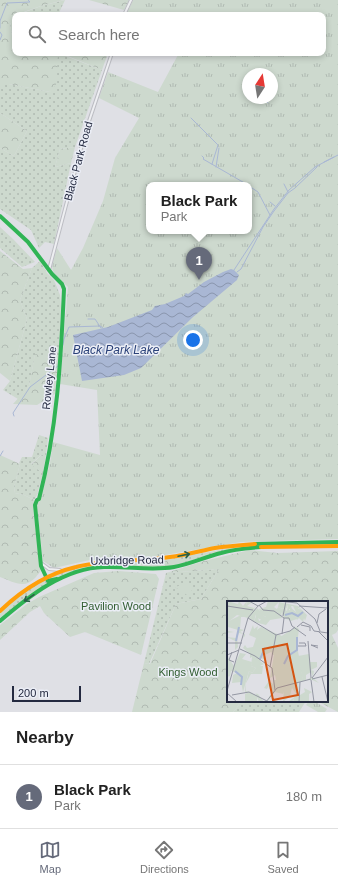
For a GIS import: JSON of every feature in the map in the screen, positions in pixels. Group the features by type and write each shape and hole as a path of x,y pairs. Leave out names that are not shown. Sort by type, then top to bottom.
{"main road":[{"name":"Rowley Lane","path":"0,216 30,243 52,275 62,284 65,291 61,360 53,432 47,468 39,499 35,505 41,563 45,572"},
{"name":"Uxbridge Road","path":"0,611 19,593 37,582 45,572 91,564 167,558 222,547 249,544 338,542"},
{"name":"Uxbridge Road","path":"0,621 50,584 74,573 96,568 150,570 168,568 209,556 250,548 338,546"},
{"path":"45,572 50,581 61,579"}],"street":[{"path":"125,12 131,0"},
{"name":"Black Park Road","path":"49,270 85,133 111,56"},
{"path":"45,572 52,570 63,570"}],"green space":[{"path":"0,0 64,0 24,12 12,12 12,22 10,24 12,36 12,56 58,56 56,85 50,92 9,84 0,84"},
{"path":"65,0 59,12 25,12"},
{"path":"89,0 129,0 124,10"},
{"path":"133,0 338,0 338,539 241,542 153,557 90,560 54,568 43,561 37,505 40,500 50,463 53,442 100,455 97,390 60,384 68,287 57,277 52,267 57,248 71,270 83,248 103,201 115,158 139,118 99,98 108,72 158,92 177,56 326,56 326,12 127,12"},
{"path":"12,22 12,36 10,24"},
{"path":"57,56 66,56 102,70 75,147 60,149 55,167 71,163 54,244 45,242 39,248 31,230 0,209 0,148 14,156 27,131 0,113 0,84 9,84 50,92"},
{"path":"67,56 107,56 102,70"},
{"path":"0,113 27,131 14,156 0,148"},
{"path":"75,147 71,163 55,167 60,149"},
{"path":"0,227 35,262 22,267 0,248"},
{"path":"0,251 23,269 32,268 20,300 27,319 10,381 0,373"},
{"path":"40,261 47,273 54,280 60,295 59,359 35,355 29,386 18,399 3,390 10,381 27,319 20,300 32,268"},
{"path":"35,354 59,359 55,394 37,405 13,404 29,386"},
{"path":"39,435 48,438 46,455 41,455 31,464 43,473 37,495 34,500 24,495 15,493 14,487 19,463 22,457 32,457"},
{"path":"0,455 20,464 14,487 15,493 24,495 34,500 33,510 41,569 32,581 23,584 14,583 0,577"},
{"path":"41,455 46,455 43,473 31,465"},
{"path":"338,543 338,545 226,550 169,567 86,568 70,572 51,580 47,578 72,569 89,565 154,562 242,546"},
{"name":"Kings Wood","path":"250,550 277,553 338,551 338,630 332,635 338,648 338,712 319,702 328,702 328,601 227,601 227,702 240,702 236,709 233,712 132,712 144,663 150,664 176,604 201,599 219,569 166,573 204,561"},
{"path":"179,559 180,563 167,566 142,567 120,565 145,564"},
{"path":"219,569 201,599 176,604 149,664 144,663 166,573"},
{"name":"Pavilion Wood","path":"118,571 156,574 159,579 141,655 85,632 70,637 44,613 40,606 30,612 0,640 0,625 27,604 39,597 94,573"},
{"path":"45,579 49,583 0,618 0,613 11,603 27,590"},
{"path":"188,583 193,585 190,597 175,587"},
{"path":"240,702 305,702 299,712 233,712"},
{"path":"308,702 316,702 327,709 325,712 318,712 306,705"}],"water":[{"name":"Black Park Lake","path":"231,269 239,275 237,280 193,317 141,368 124,375 82,381 73,335 108,327 152,310 155,306 165,304 184,296 186,293 188,294 204,282"}],"waterway":[{"path":"0,28 0,21 7,3 30,2 28,0"},
{"path":"0,32 2,35 0,40"},
{"path":"191,118 218,145 212,164"},
{"path":"216,167 219,148"},
{"path":"234,270 274,209 289,190 315,167 338,155"},
{"path":"202,156 204,158 203,159 243,182"},
{"path":"324,162 334,157"},
{"path":"237,272 241,269 263,227 274,211 288,193 317,167"},
{"path":"284,184 288,192"},
{"path":"252,188 258,192 270,215"},
{"path":"270,202 275,206"},
{"path":"88,319 95,319 101,328"},
{"path":"63,345 69,327 100,326 103,328"},
{"path":"14,416 13,413 30,387 58,366 59,360"},
{"path":"0,456 3,451"}],"traffic: fast":[{"path":"0,216 28,242 52,274 62,284 64,289 60,368 54,421 45,473 39,499 35,505 41,566 48,581 57,579"},
{"path":"255,544 338,542"},
{"path":"0,621 35,593 75,572 104,567 157,569 174,567 226,552 261,547"}],"traffic: slow":[{"path":"0,611 17,596 45,578 65,570 87,564 158,559 215,548 255,544"},
{"path":"261,547 338,546"}],"place":[{"name":"Black Park","path":"199,280"}]}
